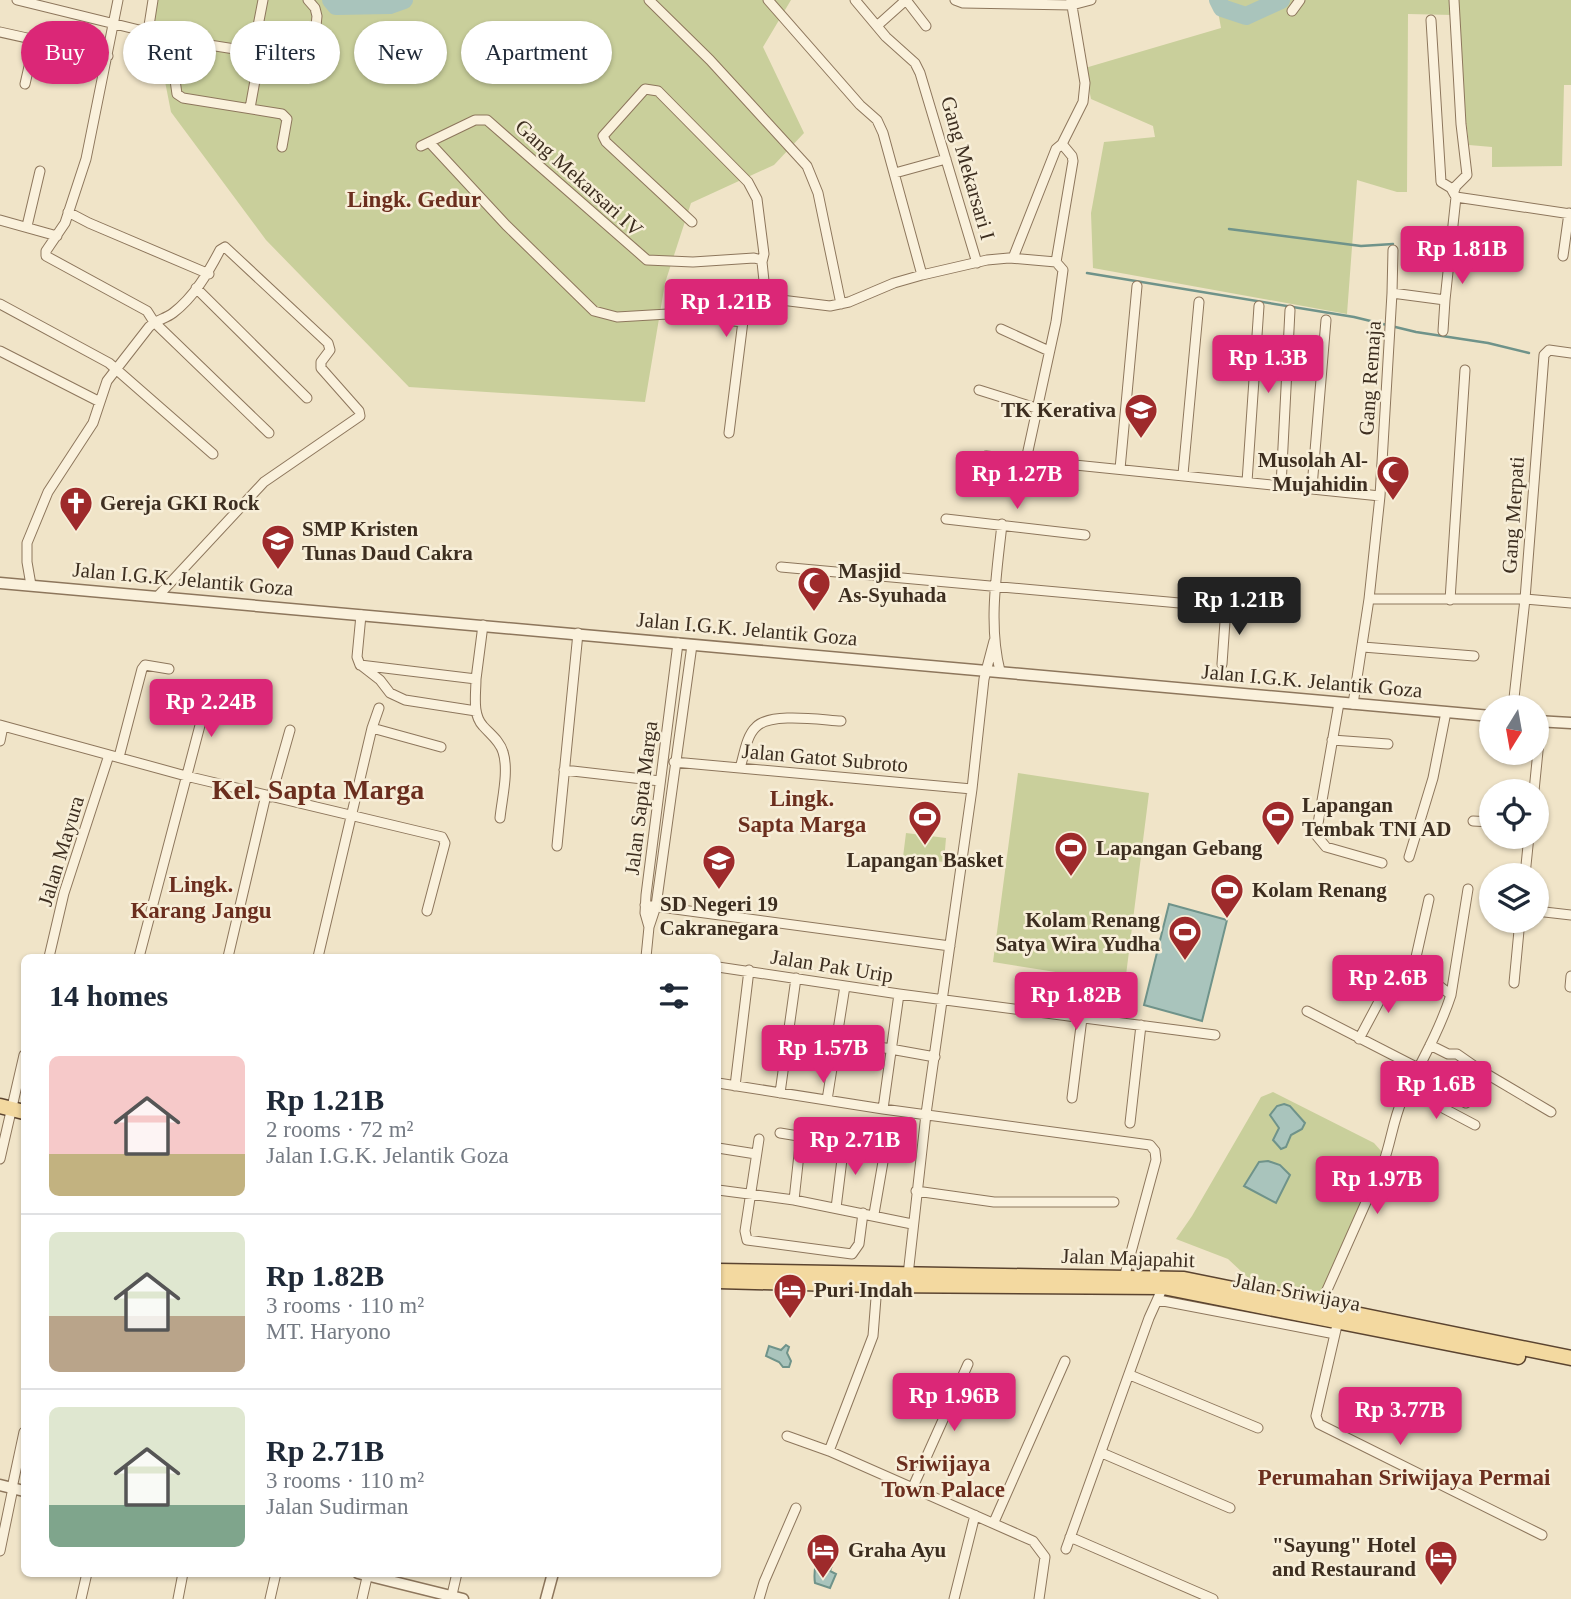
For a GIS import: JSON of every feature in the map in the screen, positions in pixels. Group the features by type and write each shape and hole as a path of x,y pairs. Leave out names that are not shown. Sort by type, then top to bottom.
{"main road":[{"name":"Jalan Majapahit","path":"721,1271 908,1275 1011,1281 1184,1279 1317,1311"},
{"name":"Jalan Sriwijaya","path":"721,1281 877,1285 1011,1281 1160,1294 1317,1311 1344,1323 1571,1368"},
{"path":"1344,1323 1571,1358"}],"street":[{"path":"17,0 123,25"},
{"path":"109,50 118,0"},
{"path":"150,21 153,0"},
{"path":"260,21 263,0"},
{"path":"308,0 315,8 316,21"},
{"path":"649,0 710,60 807,166 818,193 841,304"},
{"path":"768,0 860,105 877,120 895,173 922,275"},
{"name":"Gang Mekarsari I","path":"855,0 886,37 915,63 925,84 977,262"},
{"path":"955,0 963,3 1071,3 1091,0"},
{"path":"1292,11 1300,0"},
{"path":"1443,331 1456,186 1467,175 1461,124 1454,0"},
{"path":"878,25 904,1 926,26"},
{"path":"1011,258 1056,149 1062,144 1083,102 1085,91 1071,3"},
{"path":"1432,20 1439,179 1455,194 1570,214 1563,256"},
{"path":"0,32 21,37"},
{"path":"101,84 86,159 68,212 46,255 147,311 154,322 269,433"},
{"path":"176,84 177,94 183,98 285,116 287,124 282,147"},
{"path":"250,108 253,84"},
{"path":"692,222 606,142 603,136 648,88 658,91 754,191 764,254 762,260 765,284 776,298"},
{"name":"Gang Mekarsari IV","path":"743,322 668,314 617,317 594,311 426,144 475,120 486,120 648,260 762,260"},
{"path":"1056,262 1073,161 1062,144"},
{"path":"895,173 946,159"},
{"path":"27,226 40,171"},
{"path":"68,212 209,274"},
{"path":"0,220 57,236"},
{"path":"31,585 26,556 28,536 53,484 93,423 107,380 154,322 176,311 209,274 223,248 230,250 328,344 330,350 321,362 321,369 359,411 359,419 264,482 158,596"},
{"path":"1392,293 1393,250"},
{"path":"729,433 746,297 776,298 830,306 922,275 977,262 1011,258 1056,262 1063,274 1026,460"},
{"path":"1120,469 1137,286"},
{"path":"196,288 307,398"},
{"name":"Gang Remaja","path":"1353,704 1363,647 1380,496 1392,293 1445,300"},
{"path":"1183,474 1199,302"},
{"path":"0,304 103,359 213,454"},
{"path":"1247,482 1259,306"},
{"path":"1281,486 1290,310"},
{"path":"1312,487 1326,320"},
{"path":"1001,329 1049,351"},
{"name":"Gang Merpati","path":"1514,695 1525,600 1544,355 1549,350 1571,353"},
{"path":"0,351 100,402"},
{"path":"1450,600 1465,370"},
{"path":"979,390 1036,408"},
{"path":"986,456 1380,496"},
{"path":"946,519 1085,535"},
{"path":"999,671 995,641 996,585 1002,524"},
{"path":"781,567 1257,610"},
{"name":"Jalan I.G.K. Jelantik Goza","path":"0,583 1479,715"},
{"path":"1369,599 1571,603"},
{"path":"1222,664 1226,607"},
{"path":"361,615 358,657 360,665 380,680 390,693 405,700 476,710"},
{"path":"483,625 476,678 476,710 480,724 494,737 503,751 505,768 500,818"},
{"path":"557,846 578,633"},
{"path":"908,1275 916,1191 972,789 985,670 995,641"},
{"name":"Jalan Sapta Marga","path":"646,954 649,927 645,905 678,643"},
{"path":"649,927 656,906 692,645"},
{"path":"1363,647 1474,656"},
{"name":"Jalan Mayura","path":"50,954 64,893 114,756 142,669 145,665 169,668"},
{"path":"360,665 476,678"},
{"path":"140,954 208,695"},
{"path":"671,702 683,704"},
{"path":"1339,703 1316,835 1326,847 1382,863"},
{"path":"319,954 379,708"},
{"path":"1409,857 1433,778 1446,712"},
{"path":"740,768 751,733 757,725 786,718 841,721"},
{"path":"1549,722 1571,723"},
{"path":"0,741 5,727 186,776 442,837 444,844 428,911"},
{"path":"372,729 441,747"},
{"path":"229,954 269,796 290,730"},
{"path":"1332,740 1388,744"},
{"name":"Jalan Gatot Subroto","path":"674,762 972,789"},
{"path":"564,770 660,781"},
{"path":"1473,821 1479,821"},
{"path":"1317,1311 1383,1164 1391,1129 1448,1001 1468,888"},
{"path":"1429,899 1415,966 1448,1001"},
{"path":"645,905 950,946"},
{"path":"1549,912 1571,915"},
{"path":"1514,983 1519,933"},
{"name":"Jalan Pak Urip","path":"721,967 942,1000 1214,1035"},
{"path":"735,1086 749,971"},
{"path":"1570,987 1571,976"},
{"path":"1359,1039 1392,977"},
{"path":"780,1093 796,978"},
{"path":"827,1100 845,986"},
{"path":"883,1109 899,994"},
{"path":"1307,1011 1466,1103"},
{"path":"1072,1098 1082,1018"},
{"path":"1130,1123 1141,1025"},
{"path":"846,1041 934,1057"},
{"path":"1430,1045 1448,1054 1457,1054 1551,1112"},
{"path":"0,1159 21,1068"},
{"path":"721,1084 883,1109 1150,1145 1156,1151 1156,1160 1124,1278"},
{"path":"1409,1090 1475,1125"},
{"path":"780,1133 882,1152 884,1156 874,1214"},
{"path":"794,1200 801,1136"},
{"path":"759,1139 745,1236 747,1240 852,1254 859,1244 863,1213"},
{"path":"836,1208 844,1143"},
{"path":"721,1148 756,1154"},
{"path":"721,1190 874,1214 912,1224"},
{"path":"916,1191 994,1202 1114,1202"},
{"path":"829,1451 873,1336 877,1285"},
{"path":"1066,1549 1160,1294 1344,1323 1317,1416 1319,1424 1542,1535"},
{"path":"994,1522 1065,1362"},
{"path":"912,1489 968,1364"},
{"path":"1130,1375 1258,1428"},
{"path":"787,1436 829,1451 1033,1541 1043,1551 1044,1572 1039,1599"},
{"path":"1102,1453 1230,1508"},
{"path":"0,1551 17,1489 21,1456"},
{"path":"0,1485 17,1489"},
{"path":"759,1599 796,1508"},
{"path":"954,1599 975,1515"},
{"path":"1070,1537 1213,1599"},
{"path":"81,1599 86,1577"},
{"path":"177,1599 182,1577"},
{"path":"271,1599 275,1577"},
{"path":"362,1599 364,1577"},
{"path":"375,1577 455,1598 457,1577"},
{"path":"546,1599 552,1577"}],"green space":[{"path":"149,0 791,0 763,47 804,133 774,165 691,203 665,283 645,402 409,387 266,240 171,112 166,84 216,84 216,21 153,21"},
{"path":"1216,0 1571,0 1571,85 1564,85 1562,166 1492,167 1492,147 1469,145 1453,15 1408,14 1407,192 1397,192 1357,180 1347,314 1093,268 1091,213 1104,142 1155,137 1153,126 1091,99 1085,68 1221,28"},
{"name":"Lapangan Gebang","path":"1018,773 1149,793 1125,983 993,962"},
{"name":"Lapangan Basket","path":"906,833 946,838 944,862 903,857"},
{"path":"1273,1092 1374,1143 1382,1152 1320,1300 1282,1288 1257,1286 1228,1259 1176,1239 1261,1097"}],"water":[{"name":"Kolam Renang Satya Wira Yudha","path":"1169,904 1227,920 1202,1021 1144,1005"},
{"path":"1277,1106 1290,1106 1305,1123 1302,1129 1291,1135 1286,1147 1281,1149 1273,1140 1279,1128 1270,1115"},
{"path":"1268,1161 1280,1165 1290,1175 1276,1203 1244,1186 1259,1162"},
{"path":"786,1345 789,1347 787,1353 791,1361 789,1367 783,1367 766,1356 769,1346 781,1350"},
{"path":"824,1545 833,1548 836,1555 830,1571 836,1574 830,1588 815,1583 816,1563"}],"waterway":[{"path":"331,0 336,6 390,5 404,0"},
{"path":"1218,0 1222,8 1246,16 1281,0"},
{"path":"1229,229 1361,246 1393,244"},
{"path":"1087,273 1354,317 1416,332 1488,343 1529,353"}],"place":[{"name":"TK Kerativa","path":"1141,440"},
{"name":"Musolah Al- Mujahidin","path":"1393,502"},
{"name":"Gereja GKI Rock","path":"76,533"},
{"name":"SMP Kristen Tunas Daud Cakra","path":"278,571"},
{"name":"Masjid As-Syuhada","path":"814,613"},
{"name":"Lapangan Basket","path":"925,847"},
{"name":"Lapangan Tembak TNI AD","path":"1278,847"},
{"name":"Lapangan Gebang","path":"1071,878"},
{"name":"SD Negeri 19 Cakranegara","path":"719,891"},
{"name":"Kolam Renang","path":"1227,920"},
{"name":"Kolam Renang Satya Wira Yudha","path":"1185,962"},
{"name":"Puri Indah","path":"790,1320"},
{"name":"Graha Ayu","path":"823,1580"},
{"name":"\"Sayung\" Hotel and Restaurand","path":"1441,1587"}],"district":[{"name":"Lingk. Gedur","path":"414,199"},
{"name":"Kel. Sapta Marga","path":"318,789"},
{"name":"Lingk. Sapta Marga","path":"802,811"},
{"name":"Lingk. Karang Jangu","path":"201,897"},
{"name":"Sriwijaya Town Palace","path":"943,1476"},
{"name":"Perumahan Sriwijaya Permai","path":"1404,1477"}]}
